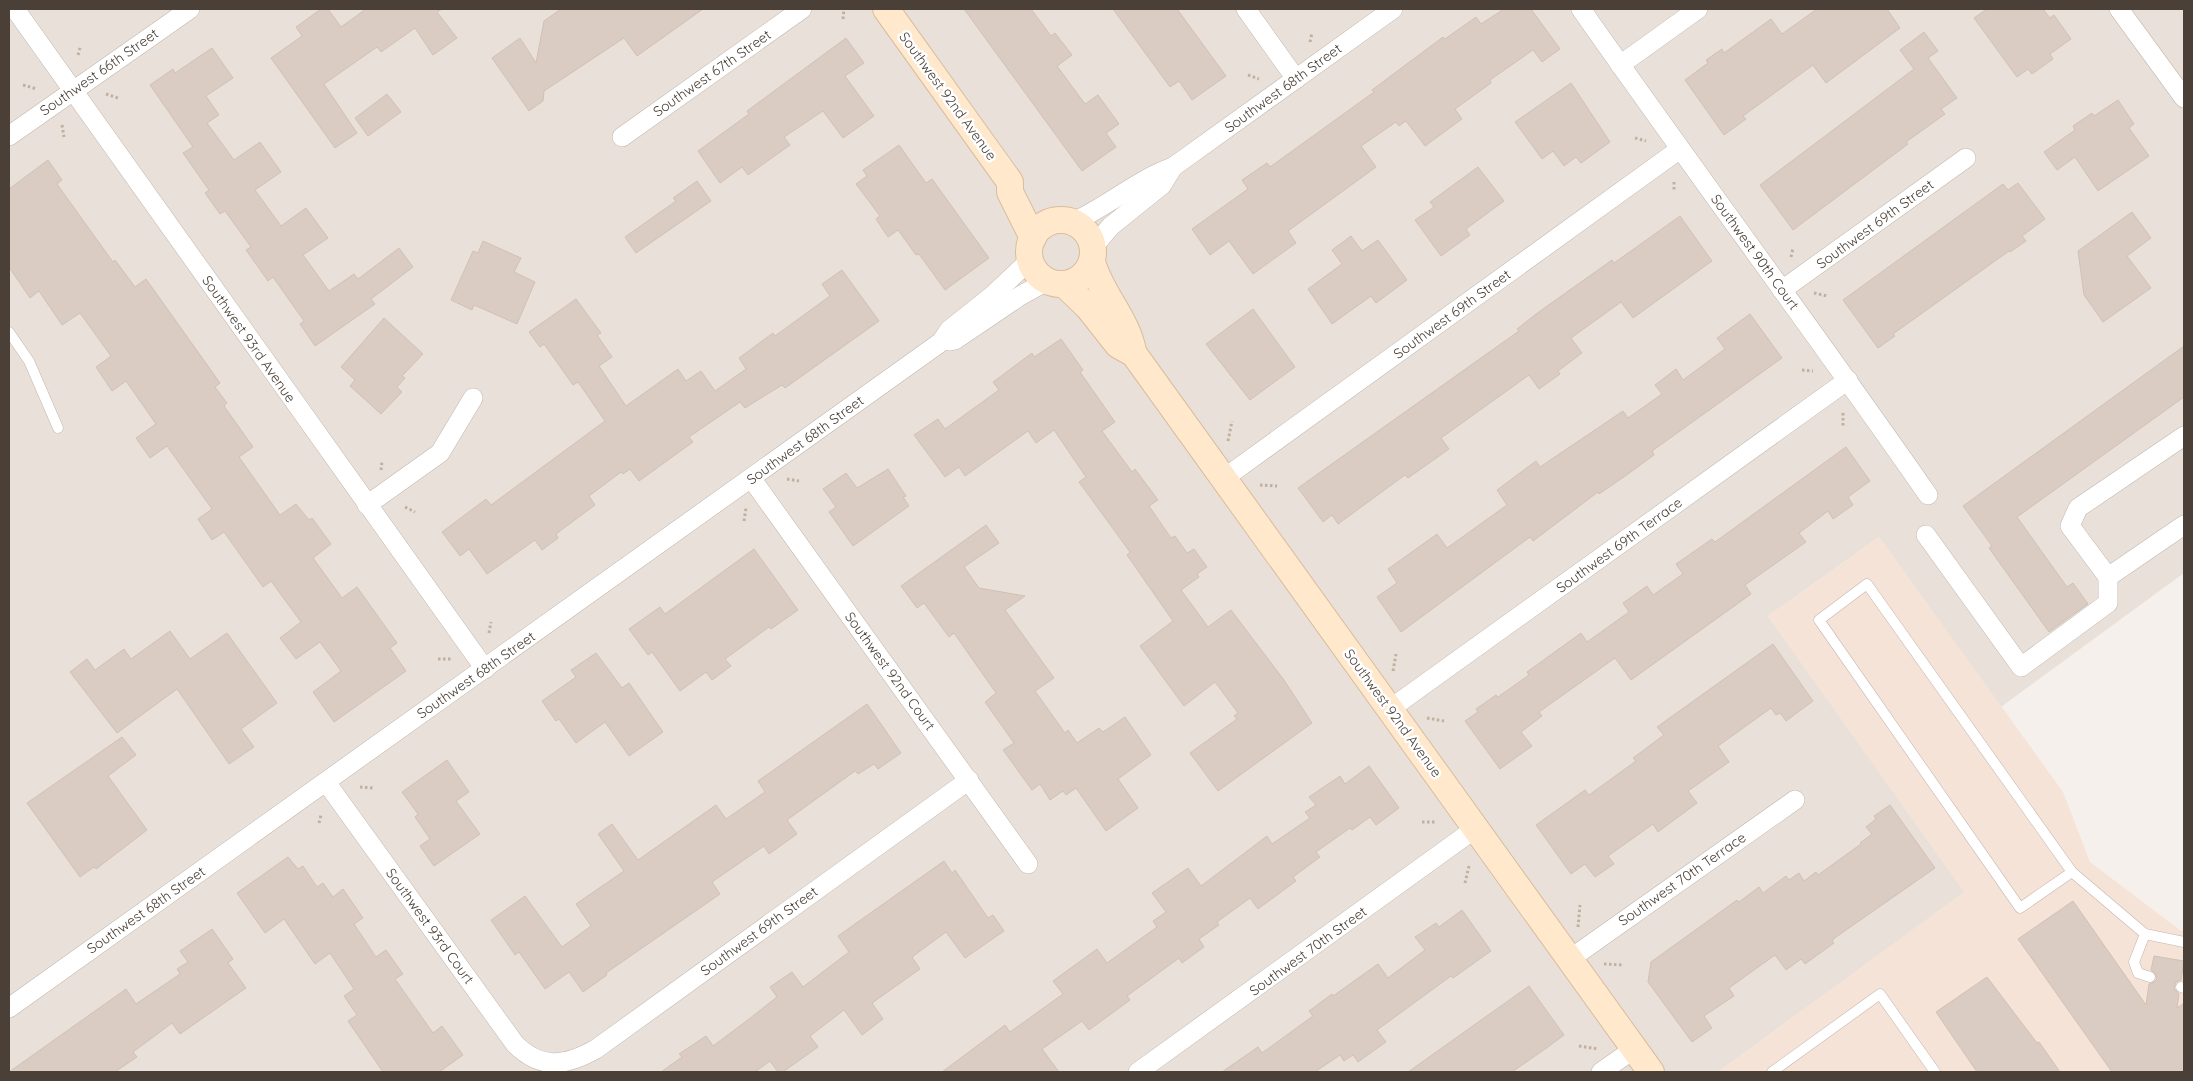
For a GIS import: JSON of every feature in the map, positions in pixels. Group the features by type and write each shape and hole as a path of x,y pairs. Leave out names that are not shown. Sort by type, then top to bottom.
{"street":[{"name":"Southwest 93rd Avenue","path":"15,9 367,505 486,669"},
{"name":"Southwest 66th Street","path":"9,136 190,9"},
{"name":"Southwest 67th Street","path":"622,136 802,9"},
{"name":"Southwest 92nd Avenue","path":"886,9 1010,182 1010,192 1031,249"},
{"path":"1246,9 1296,79"},
{"name":"Southwest 68th Street","path":"1064,221 1110,203 1153,174 1173,167 1393,9"},
{"name":"Southwest 90th Court","path":"1581,9 1848,380 1928,495"},
{"path":"1620,65 1698,9"},
{"path":"2119,9 2184,98"},
{"name":"Southwest 69th Street","path":"1223,479 1680,149"},
{"name":"Southwest 69th Street","path":"1782,290 1966,158"},
{"name":"Southwest 68th Street","path":"1093,255 1111,226 1162,184 1173,167"},
{"name":"Southwest 92nd Avenue","path":"1010,182 1019,185 1064,221"},
{"path":"1064,221 1088,234 1093,255 1081,278 1073,282 1055,283 1040,276 1031,249 1038,230 1064,221"},
{"name":"Southwest 68th Street","path":"9,1008 486,669 941,342 949,330 994,295 1031,249"},
{"name":"Southwest 92nd Avenue","path":"1093,255 1101,287 1130,334 1134,354 1651,1072"},
{"name":"Southwest 92nd Avenue","path":"1055,283 1088,307 1118,345 1134,354"},
{"name":"Southwest 68th Street","path":"941,342 955,340 1020,296 1055,283"},
{"name":"Southwest 69th Terrace","path":"1390,709 1848,380"},
{"path":"367,505 440,453 473,398"},
{"path":"1926,535 2021,667 2108,603 2108,577 2070,526 2078,508 2184,436"},
{"name":"Southwest 92nd Court","path":"751,478 1028,864"},
{"path":"2108,577 2184,525"},
{"name":"Southwest 69th Street","path":"541,1062 560,1063 596,1049 969,780"},
{"name":"Southwest 93rd Court","path":"326,782 515,1044 528,1055 541,1062"},
{"name":"Southwest 70th Terrace","path":"1570,959 1795,800"},
{"name":"Southwest 70th Street","path":"1138,1072 1476,828"},
{"path":"1600,1072 1634,1049"}],"lane":[{"path":"9,332 29,361 58,428"},
{"path":"2072,872 2020,908 1819,620 1867,584 2072,872 2145,934 2184,942"},
{"path":"2145,934 2134,962 2138,973 2150,977"},
{"path":"1772,1072 1880,994 1935,1072"}],"path":[{"path":"843,18 844,9"},
{"path":"78,55 80,48"},
{"path":"1248,75 1261,80"},
{"path":"23,86 37,89"},
{"path":"106,94 118,98"},
{"path":"62,122 64,137"},
{"path":"1635,138 1646,141"},
{"path":"1674,182 1674,192"},
{"path":"1814,293 1827,296"},
{"path":"1802,370 1812,371"},
{"path":"1843,412 1843,426"},
{"path":"1228,441 1232,421"},
{"path":"787,479 799,481"},
{"path":"1259,485 1278,486"},
{"path":"405,507 414,512"},
{"path":"744,521 746,508"},
{"path":"489,633 491,622"},
{"path":"1393,674 1396,654"},
{"path":"438,660 451,659"},
{"path":"1424,717 1444,721"},
{"path":"360,787 373,788"},
{"path":"319,823 321,815"},
{"path":"1422,822 1437,822"},
{"path":"1465,883 1469,866"},
{"path":"1578,927 1580,906"},
{"path":"1603,964 1624,965"},
{"path":"1579,1046 1600,1049"}],"shaded area":[{"path":"9,9 2184,9 2184,573 2001,707 1879,537 1768,616 1965,892 1718,1072 9,1072"},
{"path":"1879,537 2063,792 2090,862 2181,931 2184,930 2184,1072 1718,1072 1964,892 1768,616"}],"building":[{"path":"321,9 328,9 341,27 366,9 442,9 437,12 457,38 433,55 415,28 381,52 377,47 324,84 357,133 335,148 271,58 302,36 296,27"},
{"path":"561,9 703,9 637,56 624,38 544,91 543,101 529,111 492,58 520,38 536,63 544,21"},
{"path":"964,9 1031,9 1051,36 1055,33 1072,55 1057,66 1085,104 1098,95 1119,124 1106,133 1116,147 1082,171"},
{"path":"1113,9 1177,9 1226,76 1192,100 1179,81 1170,87"},
{"path":"1504,9 1531,9 1560,49 1542,62 1533,50 1490,80 1491,83 1455,109 1462,119 1425,146 1406,121 1399,126 1396,122 1361,146 1376,167 1288,231 1296,243 1253,274 1229,241 1210,255 1192,229 1248,189 1242,180 1267,163 1270,167 1374,92 1372,90 1443,37 1445,39 1476,17 1481,24"},
{"path":"1817,9 1887,9 1900,28 1826,83 1813,65 1743,116 1746,119 1724,135 1685,80 1708,63 1706,60 1722,49 1724,53 1771,19 1782,34"},
{"path":"1987,9 2043,9 2050,18 2054,15 2071,39 2050,54 2053,59 2032,74 2028,69 2017,77 1974,18"},
{"path":"1924,32 1938,51 1928,58 1957,98 1941,109 1945,114 1906,142 1908,144 1793,230 1760,185 1914,69 1900,50"},
{"path":"846,38 864,63 845,76 874,116 843,138 823,111 784,137 790,145 748,175 742,167 720,183 698,151 749,114 747,111"},
{"path":"212,48 233,78 206,96 219,115 207,123 234,160 260,142 281,172 255,190 281,226 306,208 328,238 303,255 329,291 354,274 358,279 399,248 413,267 371,299 375,304 315,346 300,324 304,321 273,277 268,281 246,250 251,247 225,211 220,214 205,193 209,190 183,153 193,147 150,85 173,69 175,73"},
{"path":"1571,83 1610,142 1581,163 1576,157 1564,166 1553,151 1542,159 1515,122"},
{"path":"387,94 401,112 368,136 355,118"},
{"path":"2118,100 2134,124 2129,128 2149,156 2098,191 2075,157 2057,170 2044,152 2075,130 2073,126 2092,113 2094,116"},
{"path":"899,145 926,183 932,179 989,258 945,290 919,254 916,255 898,230 888,237 876,219 880,216 856,184 867,176 863,170"},
{"path":"48,160 62,180 57,184 113,262 115,260 135,287 146,279 220,383 215,387 227,403 224,406 253,447 239,457 280,515 296,504 309,520 312,518 331,544 313,558 342,598 357,587 397,643 390,648 406,671 334,722 313,692 341,671 320,642 296,659 280,638 301,622 271,581 263,587 224,532 212,540 198,519 212,509 167,446 150,458 136,438 156,424 126,381 112,391 96,367 111,356 80,313 62,325 39,291 30,298 9,267 9,189"},
{"path":"1478,167 1504,201 1466,229 1470,235 1441,256 1415,220 1434,207 1430,202"},
{"path":"697,181 711,201 636,253 625,237 676,201 673,198"},
{"path":"2018,183 2045,219 2022,236 2026,241 2009,251 1893,334 1895,336 1878,348 1843,300 2003,184 2008,190"},
{"path":"2132,212 2151,238 2127,256 2151,288 2103,322 2084,295 2078,251"},
{"path":"1680,216 1712,261 1633,318 1621,302 1571,338 1582,353 1558,371 1560,374 1539,389 1529,375 1441,438 1449,449 1408,478 1405,475 1338,524 1332,515 1323,522 1298,488 1519,331 1517,329 1536,314 1612,260 1614,263"},
{"path":"1351,236 1362,251 1378,240 1407,280 1376,303 1371,296 1332,324 1308,289 1342,264 1332,250"},
{"path":"483,241 521,258 514,272 535,282 517,324 474,305 472,310 451,300 473,251 478,253"},
{"path":"842,270 879,321 785,388 782,385 745,408 740,402 689,437 693,442 639,481 630,469 623,474 621,472 589,496 595,505 556,534 558,538 542,550 535,540 487,574 469,549 460,556 442,532 486,499 491,505 605,421 578,382 573,385 544,344 540,347 529,332 576,299 601,333 597,335 612,357 599,366 626,406 678,369 686,381 701,371 715,391 746,369 739,358 773,333 775,336 830,296 822,284"},
{"path":"1253,309 1295,367 1250,400 1206,344"},
{"path":"1750,314 1782,358 1652,451 1654,455 1628,474 1599,494 1598,492 1533,541 1530,537 1401,632 1377,597 1397,583 1388,569 1437,534 1447,548 1507,505 1497,490 1536,461 1540,467 1623,411 1628,418 1662,394 1655,385 1676,369 1683,380 1725,349 1717,338"},
{"path":"384,318 423,354 402,376 405,378 397,387 402,392 381,414 350,386 355,380 341,367"},
{"path":"1061,339 1083,370 1080,372 1115,422 1102,431 1132,472 1135,469 1158,500 1149,506 1171,538 1175,536 1187,553 1194,549 1207,567 1197,574 1199,577 1181,590 1208,627 1231,610 1284,680 1312,723 1218,791 1190,753 1237,719 1234,716 1238,713 1215,682 1184,706 1140,646 1173,621 1127,555 1130,552 1079,482 1086,477 1054,430 1036,443 1028,431 965,476 959,467 945,477 914,435 938,419 945,429 999,390 993,382 1032,353 1034,357"},
{"path":"2184,346 2184,397 2017,517 2067,587 2073,583 2088,604 2049,632 1989,548 1992,546 1963,506"},
{"path":"1846,447 1870,481 1848,497 1853,505 1833,519 1828,511 1799,533 1806,542 1745,585 1751,594 1631,680 1615,658 1539,712 1542,716 1521,732 1532,746 1500,769 1465,721 1478,712 1476,709 1496,695 1498,697 1529,675 1527,672 1581,633 1587,642 1629,612 1623,603 1647,586 1653,595 1683,574 1676,564 1712,539 1715,542"},
{"path":"888,469 906,496 903,497 909,506 853,546 829,512 836,507 823,489 846,473 857,488"},
{"path":"986,525 999,543 964,567 979,588 1025,596 1005,610 1054,678 1035,691 1065,733 1068,730 1077,743 1099,728 1103,732 1125,717 1151,755 1118,779 1138,808 1106,831 1076,788 1066,795 1063,791 1050,800 1040,784 1032,790 1003,750 1014,743 985,702 996,693 954,633 949,637 924,603 917,608 901,586"},
{"path":"754,549 798,610 771,629 769,627 725,659 731,666 712,680 706,672 680,691 652,652 648,655 629,629 660,607 665,614"},
{"path":"170,631 190,659 227,633 277,703 241,729 254,747 229,764 177,689 117,733 70,672 87,659 95,670 124,649 131,659"},
{"path":"1773,644 1813,701 1786,721 1780,713 1776,715 1771,708 1718,746 1729,762 1688,791 1697,803 1658,832 1653,824 1608,856 1614,864 1595,877 1585,864 1571,874 1536,825 1585,790 1589,795 1636,761 1633,758 1664,735 1657,727"},
{"path":"596,653 622,688 629,683 663,732 629,756 605,722 576,743 559,719 556,721 542,701 576,677 571,670"},
{"path":"867,704 901,753 878,769 874,764 858,774 855,771 787,820 797,834 769,854 764,846 712,882 720,894 606,973 607,975 583,992 569,972 545,989 519,952 515,955 491,920 525,896 562,947 591,926 576,904 624,871 598,834 612,824 638,860 716,805 726,819 765,792 758,781"},
{"path":"122,737 136,755 108,776 147,830 96,869 94,867 80,877 27,803"},
{"path":"447,760 469,792 456,801 480,834 434,866 420,846 430,839 415,817 418,814 402,792"},
{"path":"1369,766 1399,808 1376,825 1370,817 1352,830 1350,828 1316,852 1320,857 1293,877 1296,881 1258,909 1250,898 1217,922 1219,925 1199,939 1204,947 1182,963 1179,958 1127,996 1130,1000 1089,1030 1082,1021 1042,1049 1059,1072 942,1072 1005,1025 1010,1032 1063,994 1053,981 1097,949 1107,963 1157,927 1153,921 1166,912 1152,893 1188,868 1201,886 1267,836 1272,844 1310,818 1305,812 1316,805 1309,797 1340,776 1345,784"},
{"path":"1890,805 1935,868 1836,937 1832,941 1834,943 1805,964 1801,959 1786,970 1775,955 1729,988 1734,996 1704,1016 1712,1028 1692,1042 1648,982 1651,962 1737,900 1739,902 1759,887 1763,893 1786,876 1789,880 1799,873 1804,881 1816,872 1818,875 1872,834 1866,827 1876,819 1874,816"},
{"path":"288,857 298,869 303,866 317,887 323,883 333,897 343,889 363,918 354,924 376,957 386,950 403,974 395,979 433,1033 442,1026 463,1055 439,1072 383,1072 348,1021 357,1015 344,996 354,989 330,953 315,964 284,919 265,933 237,893"},
{"path":"944,861 952,873 955,870 988,918 993,915 1004,931 965,958 946,932 912,957 920,969 872,1003 883,1019 862,1035 844,1010 810,1036 818,1047 783,1072 778,1072 770,1061 755,1072 661,1072 682,1057 679,1054 706,1036 713,1046 749,1019 777,997 770,987 792,972 803,987 849,952 838,936"},
{"path":"2073,901 2146,1005 2149,984 2157,979 2155,973 2151,970 2154,956 2184,961 2181,980 2176,982 2174,988 2179,994 2177,1008 2184,1003 2184,1072 2112,1072 2018,939"},
{"path":"1462,910 1491,951 1453,978 1451,976 1377,1030 1386,1042 1358,1062 1353,1055 1344,1061 1340,1055 1315,1072 1222,1072 1258,1047 1262,1053 1313,1016 1309,1011 1378,964 1388,978 1425,950 1415,937 1436,923 1439,927"},
{"path":"212,929 233,959 228,963 246,988 180,1034 172,1023 133,1052 137,1057 115,1072 9,1072 126,989 136,1004 180,974 177,969 188,962 180,951"},
{"path":"1987,977 2037,1043 2039,1042 2060,1072 1977,1072 1936,1012"},
{"path":"1529,986 1564,1035 1548,1047 1512,1072 1408,1072"}]}
